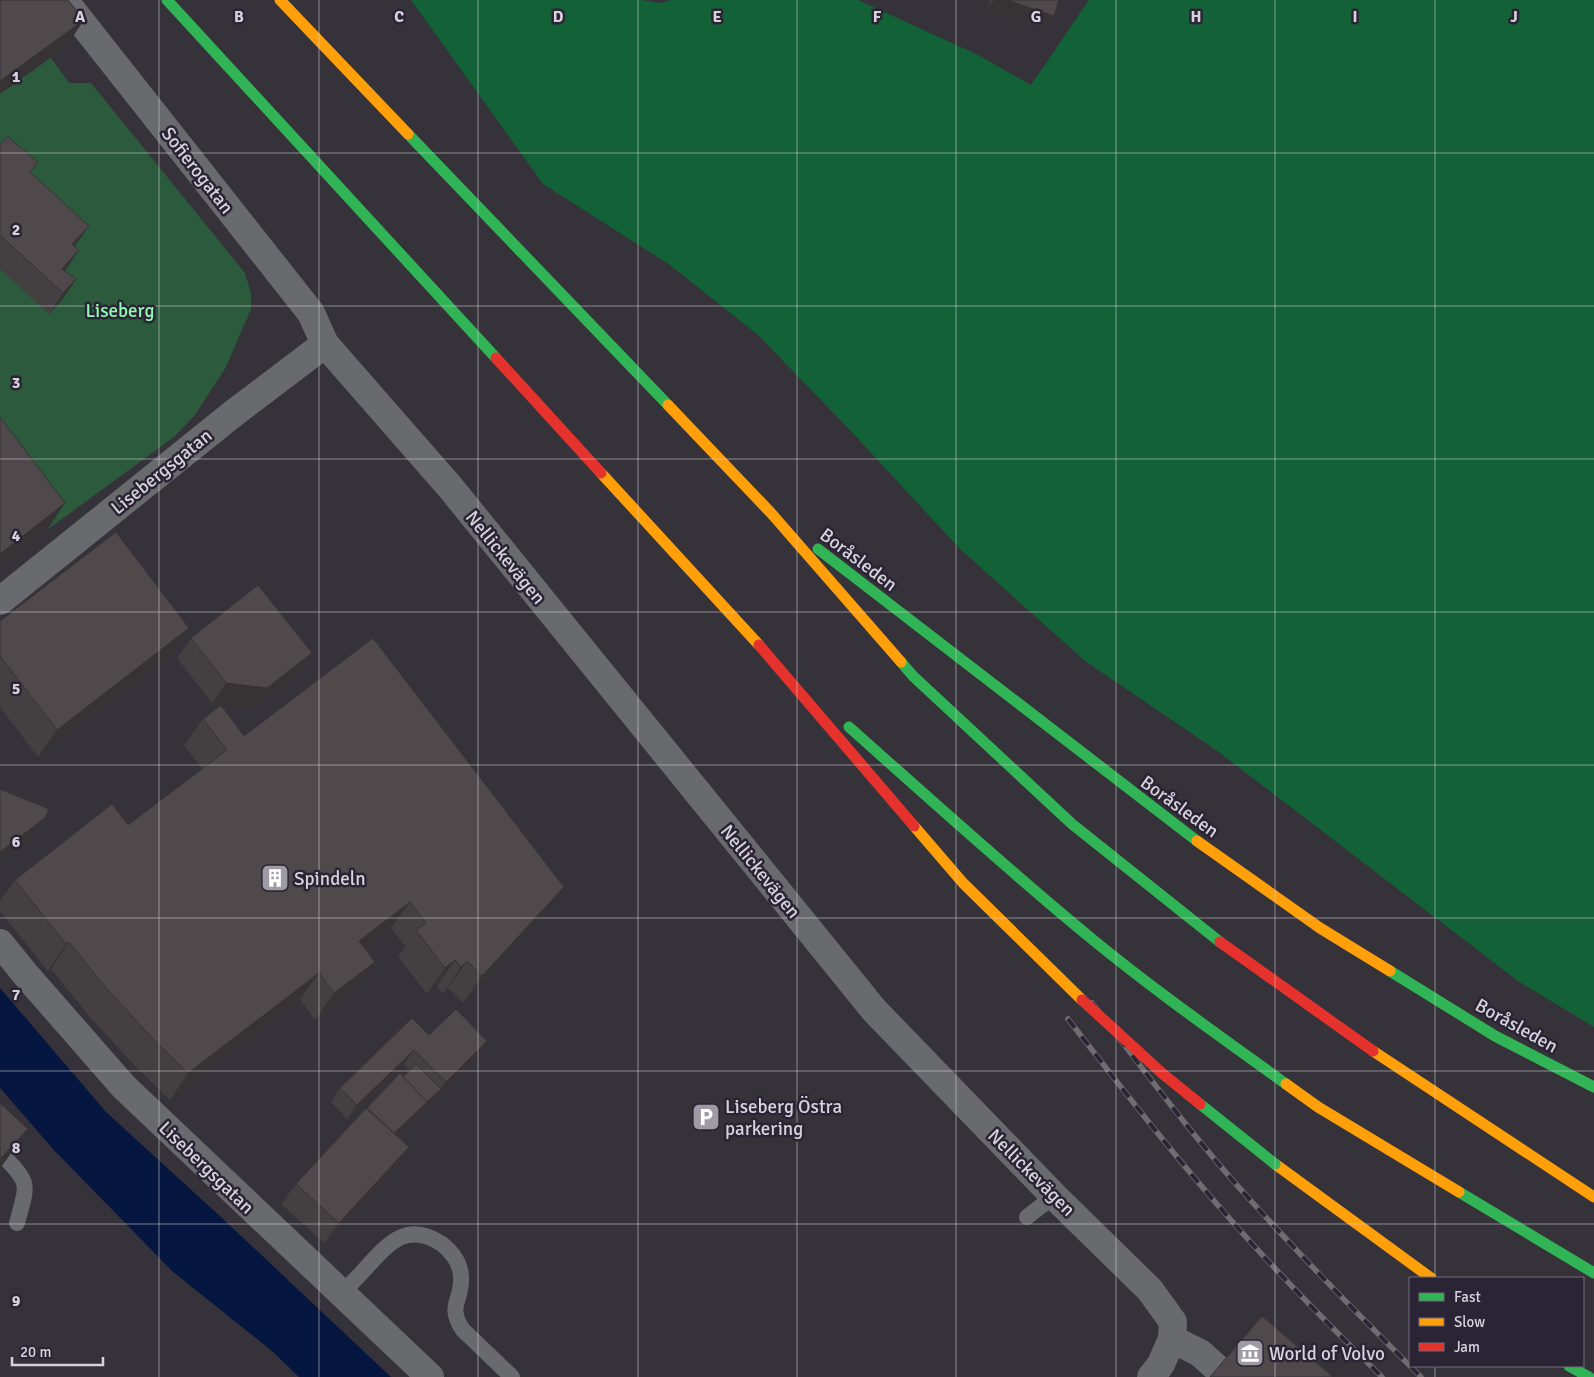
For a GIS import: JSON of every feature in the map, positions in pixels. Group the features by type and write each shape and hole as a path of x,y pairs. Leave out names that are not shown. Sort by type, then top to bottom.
{"highway":[{"path":"167,0 772,660 963,883 1082,1000 1163,1074 1260,1154 1430,1277"},
{"path":"280,0 771,513 912,676 1072,824 1246,962 1362,1044 1594,1197"},
{"name":"Boråsleden","path":"771,513 1173,824 1320,928 1496,1036 1594,1087"},
{"path":"772,660 994,856 1085,933 1193,1016 1318,1106 1594,1272"},
{"path":"1571,1367 1589,1377"}],"street":[{"name":"Sofierogatan","path":"64,0 311,313 325,344"},
{"name":"Lisebergsgatan","path":"0,601 226,419 325,344"},
{"name":"Nellickevägen","path":"325,344 450,487 874,1010 1054,1196 1150,1290 1173,1322 1172,1339"},
{"name":"Lisebergsgatan","path":"0,943 26,976 124,1087 430,1377"},
{"path":"1150,1377 1161,1364 1172,1339 1200,1353 1219,1370"}],"lane":[{"path":"0,1153 22,1175 26,1190 18,1224"},
{"path":"1027,1217 1054,1196"},
{"path":"341,1294 386,1245 396,1239 419,1235 432,1239 452,1252 458,1262 461,1275 454,1312 457,1321 463,1330 512,1377"}],"green space":[{"name":"Liseberg","path":"0,0 66,47 51,58 69,83 91,83 245,273 251,293 251,309 226,367 195,415 174,437 47,530 0,468"},
{"path":"411,0 642,0 660,3 671,0 858,0 976,54 1031,85 1089,0 1594,0 1594,1027 1518,981 1216,750 1085,661 960,549 848,428 758,335 670,265 543,184"}],"water":[{"path":"0,988 106,1112 391,1377 299,1377 272,1351 172,1271 53,1149 0,1088"}],"building":[{"path":"0,0 68,0 84,20 0,81"},
{"path":"1007,0 1059,0 1054,16"},
{"path":"8,137 38,162 30,172 89,226 72,244 79,250 62,269 76,279 63,293 0,235 0,145"},
{"path":"0,417 65,503 0,554"},
{"path":"116,532 189,628 57,730 0,656 0,621"},
{"path":"258,585 312,653 267,688 226,683 191,638"},
{"name":"Spindeln","path":"373,638 564,887 482,976 467,961 461,967 455,960 445,968 416,930 426,923 410,902 359,941 375,962 334,993 319,973 188,1073 155,1041 107,989 69,942 66,944 15,880 112,804 128,825 227,750 203,719 221,705 244,736"},
{"path":"0,789 49,809 45,818 0,852"},
{"path":"456,1009 487,1041 446,1082 414,1050 357,1105 340,1088 412,1018 429,1035"},
{"path":"416,1064 441,1089 427,1102 403,1077"},
{"path":"400,1073 427,1102 394,1133 367,1108"},
{"path":"0,1103 28,1129 0,1159"},
{"path":"366,1108 409,1147 339,1223 296,1184"},
{"path":"1262,1316 1333,1377 1210,1377"}],"railway":[{"path":"1092,1003 1170,1104 1232,1179 1273,1225 1409,1365"},
{"path":"1068,1019 1168,1146 1230,1219 1304,1300 1382,1377"},
{"path":"1411,1367 1421,1377"}],"traffic: fast":[{"path":"167,0 496,358"},
{"path":"408,134 668,405"},
{"path":"818,549 1197,841"},
{"path":"901,662 913,676 1072,824 1220,942"},
{"path":"849,727 1000,861 1115,958 1286,1084"},
{"path":"1390,971 1495,1036 1594,1087"},
{"path":"1200,1104 1275,1164"},
{"path":"1459,1192 1594,1273"},
{"path":"1571,1367 1589,1377"}],"traffic: slow":[{"path":"280,0 408,134"},
{"path":"668,405 771,513 901,662"},
{"path":"601,473 759,645"},
{"path":"914,826 963,883 1082,1000"},
{"path":"1197,841 1320,928 1390,971"},
{"path":"1373,1051 1594,1197"},
{"path":"1286,1084 1318,1107 1459,1192"},
{"path":"1275,1164 1430,1277"}],"traffic: jam":[{"path":"496,358 601,473"},
{"path":"759,645 914,826"},
{"path":"1220,942 1373,1051"},
{"path":"1082,1000 1163,1074 1200,1104"}],"place":[{"name":"Spindeln","path":"275,878"},
{"name":"Liseberg Östra parkering","path":"706,1117"},
{"name":"World of Volvo","path":"1250,1353"}]}
